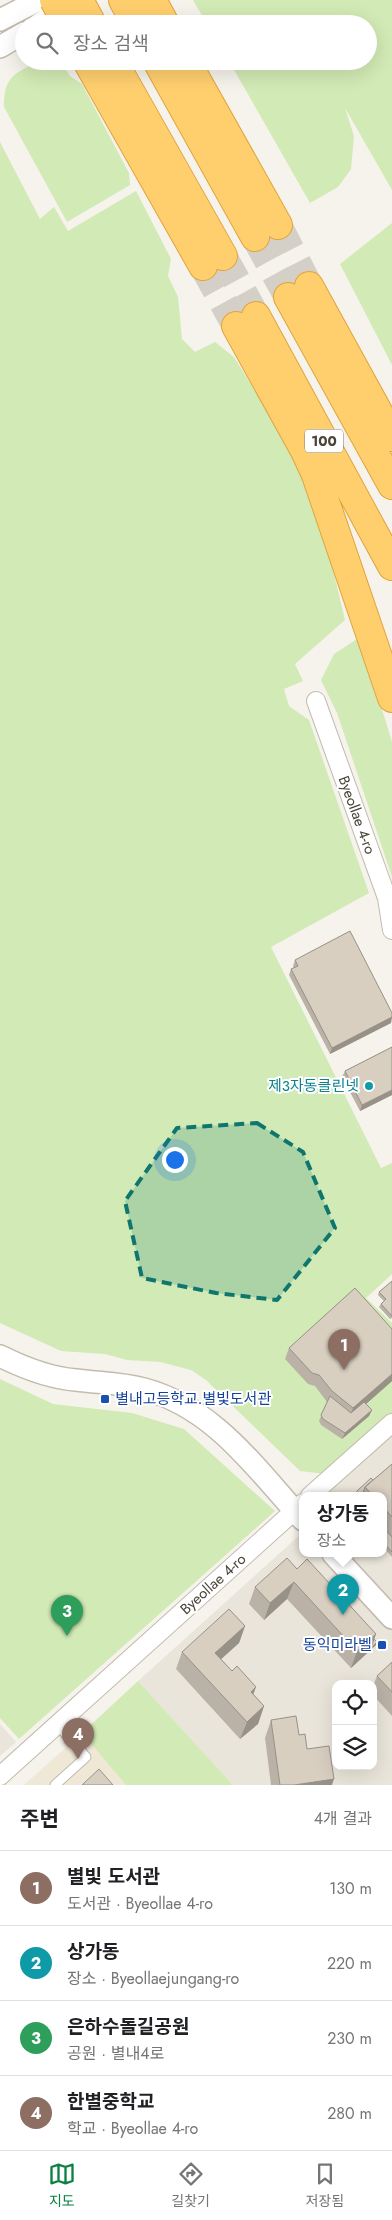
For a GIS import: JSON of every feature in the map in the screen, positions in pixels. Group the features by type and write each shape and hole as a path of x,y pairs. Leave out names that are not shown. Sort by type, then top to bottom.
{"highway":[{"path":"54,0 62,15"},
{"path":"80,0 88,15"},
{"path":"93,70 213,261 118,70"},
{"path":"163,70 266,231 190,70"},
{"name":"100","path":"392,437 298,291 392,485"},
{"name":"100","path":"392,566 246,321 316,475 392,698"}],"street":[{"path":"0,20 39,0"},
{"path":"54,15 80,0"},
{"path":"0,47 15,38"},
{"name":"Byeollae 4-ro","path":"316,701 387,898 392,930"},
{"path":"0,1356 40,1374 75,1380 108,1382 146,1389 180,1404 215,1425 299,1510"},
{"path":"315,1492 392,1424"},
{"name":"Byeollae 4-ro","path":"57,1724 299,1512"},
{"path":"337,1557 392,1618"},
{"path":"0,1776 57,1724"}],"lane":[{"path":"55,1785 86,1757 57,1724"}],"highlighted area":[{"path":"257,1123 303,1152 335,1228 277,1300 216,1293 142,1278 125,1201 177,1128"}],"shaded area":[{"path":"392,1436 392,1785 233,1785 138,1681 299,1536 299,1557 387,1557 387,1492 327,1492"},
{"path":"0,1724 16,1742 0,1756"},
{"path":"82,1733 126,1785 24,1785"}],"green space":[{"path":"193,0 392,0 392,190 345,108 354,136 351,169 338,187 310,203 234,70 377,70 377,15 202,15"},
{"path":"22,70 66,70 70,76 82,84 129,173 130,185 67,222 4,107 4,97 8,82"},
{"path":"0,142 40,219 54,207 68,231 136,191 171,259 168,276 178,297 182,339 195,352 215,342 234,357 279,429 311,497 329,553 345,620 295,664 303,681 284,689 289,706 309,720 369,893 271,947 381,1168 392,1163 392,1274 366,1298 392,1323 392,1413 325,1474 300,1471 206,1380 191,1370 160,1362 127,1360 105,1354 61,1351 0,1323"},
{"path":"392,223 392,365 340,264"},
{"path":"360,637 392,742 392,877 337,713 321,680 334,654"},
{"path":"0,1379 53,1404 132,1413 184,1429 275,1511 19,1739 0,1718"},
{"path":"138,1681 233,1785 126,1785 82,1733"}],"building":[{"path":"350,931 392,1013 392,1017 332,1048 291,969 298,966 295,960"},
{"name":"제3자동클린넷","path":"392,1047 392,1090 362,1105 345,1071"},
{"path":"392,1281 392,1316 381,1304 386,1299 379,1292"},
{"path":"355,1288 392,1329 392,1374 353,1408 332,1391 319,1375 312,1373 289,1348"},
{"path":"330,1396 351,1413 364,1402 372,1410 345,1433 323,1419 321,1415"},
{"path":"392,1464 392,1517 387,1511 387,1492 369,1492 365,1487"},
{"path":"371,1478 373,1480 365,1487 363,1492 357,1491"},
{"path":"387,1531 392,1537 392,1552 387,1546"},
{"path":"287,1558 297,1569 307,1559 376,1634 357,1651 294,1582 270,1603 255,1587"},
{"path":"229,1609 245,1626 215,1653 232,1671 237,1666 256,1687 251,1692 264,1706 247,1722 182,1652"},
{"path":"374,1639 377,1642 371,1648"},
{"path":"392,1662 392,1692 377,1676"},
{"path":"296,1716 299,1735 305,1734 307,1749 329,1746 334,1779 294,1785 280,1785 271,1720"},
{"path":"99,1769 113,1785 82,1785"}],"tunnel":[{"path":"278,225 309,286"},
{"path":"255,237 288,297"},
{"path":"223,256 256,316"},
{"path":"203,266 236,326"}],"place":[{"name":"제3자동클린넷","path":"369,1086"},
{"name":"별빛 도서관","path":"344,1370"},
{"name":"별내고등학교.별빛도서관","path":"105,1399"},
{"name":"상가동","path":"343,1615"},
{"name":"은하수돌길공원","path":"67,1636"},
{"name":"동익미라벨","path":"382,1645"},
{"name":"한별중학교","path":"78,1759"}]}
